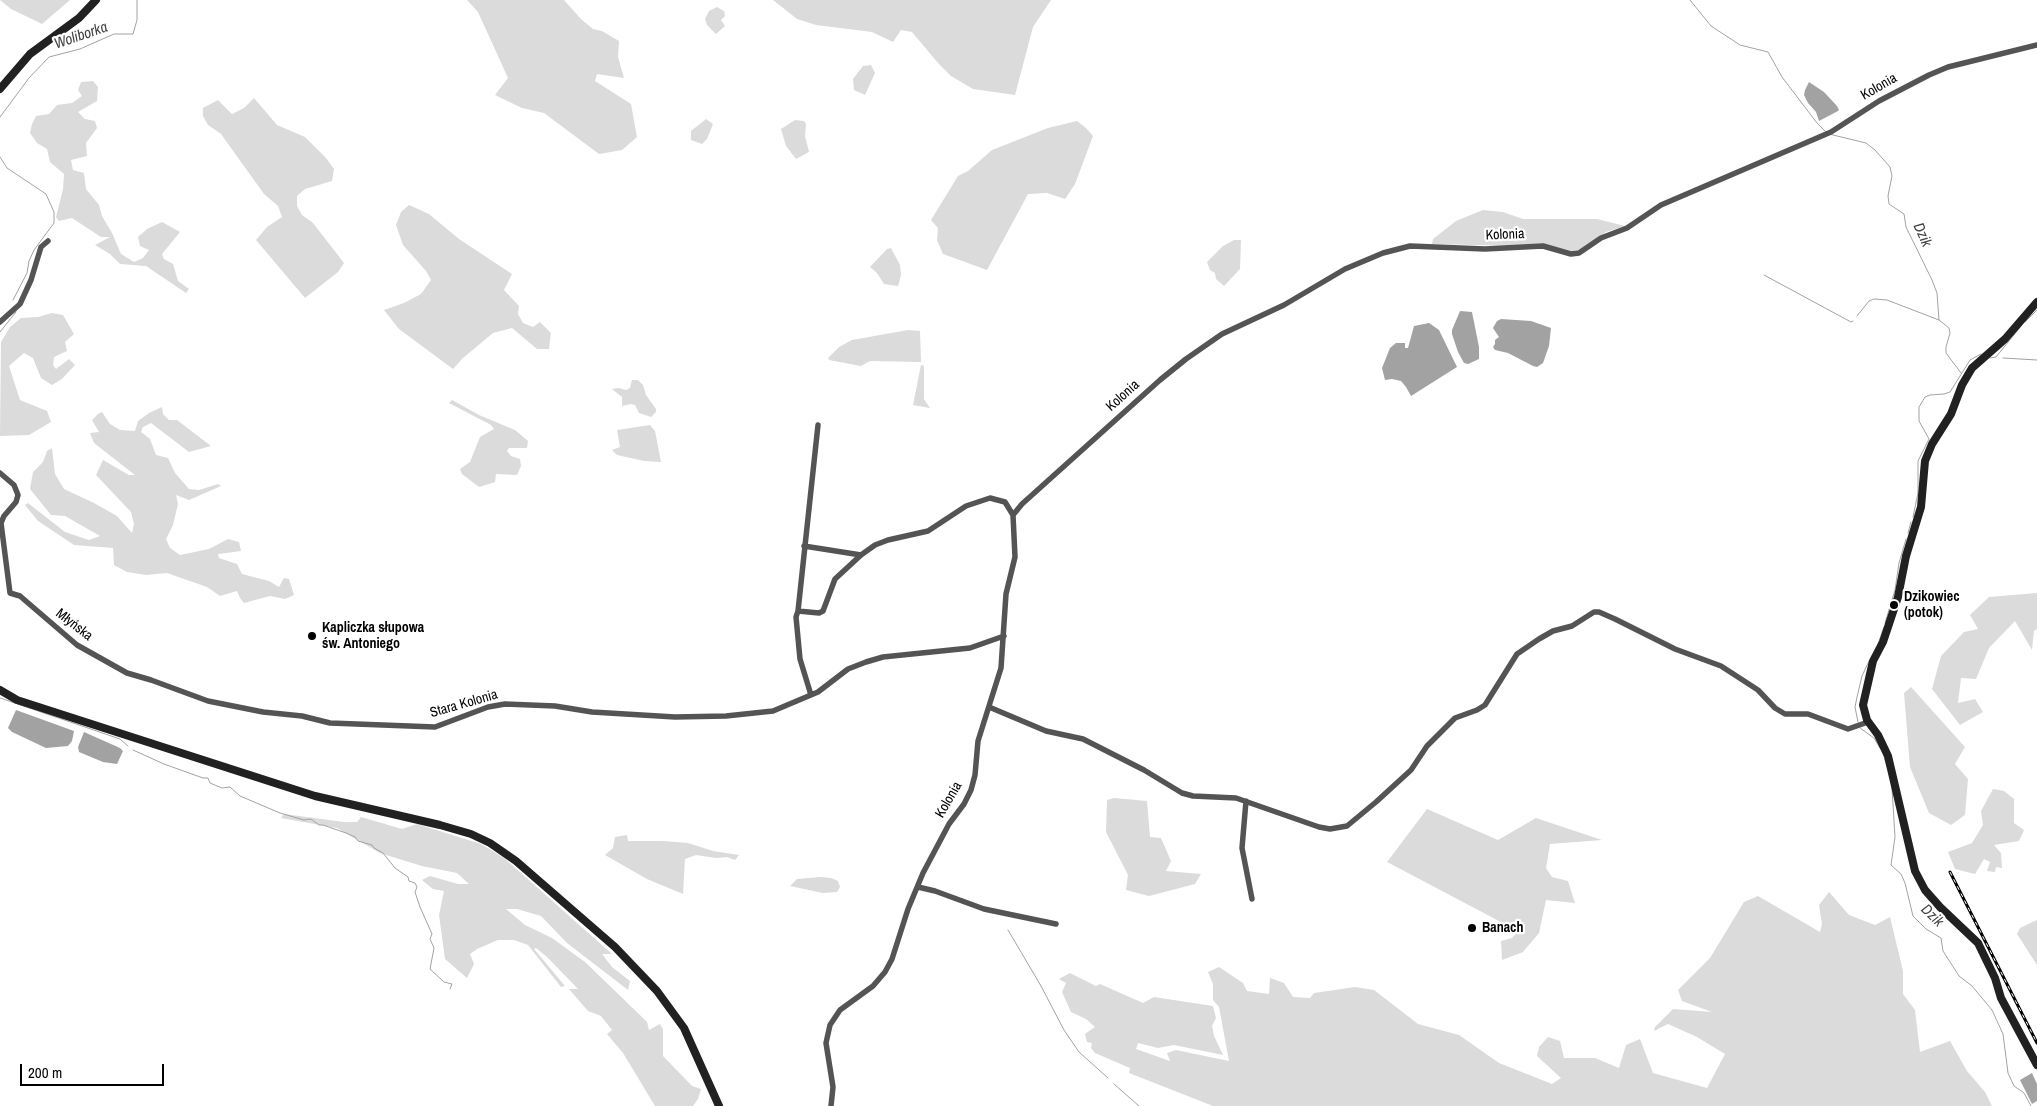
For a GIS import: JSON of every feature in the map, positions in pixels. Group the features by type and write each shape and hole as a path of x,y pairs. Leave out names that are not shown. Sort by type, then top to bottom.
{"main road":[{"path":"0,89 30,54 79,18 96,0"},
{"path":"2037,302 2005,339 1972,368 1962,384 1951,414 1929,451 1925,461 1920,506 1906,556 1898,597 1883,642 1873,661 1864,694 1863,710 1888,756 1915,871 1925,890 1978,943 1995,978 2002,998 2037,1065"},
{"path":"0,690 17,700 315,796 440,825 471,834 490,843 516,861 602,936 633,964 657,991 684,1028 719,1106"}],"street":[{"name":"Kolonia","path":"1013,515 1022,504 1186,359 1222,334 1284,305 1345,269 1383,252 1410,246 1485,248 1543,246 1571,254 1579,254 1601,238 1628,228 1666,202 1828,134 1879,101 1929,75 1948,67 2037,46"},
{"path":"0,322 20,304 32,280 39,253 45,243 48,242"},
{"path":"812,695 800,659 796,617 818,425"},
{"name":"Młyńska","path":"0,473 14,485 18,495 16,502 0,523 10,593 20,596 77,645 127,673"},
{"name":"Kolonia","path":"831,1106 833,1087 826,1044 830,1025 840,1010 874,986 885,972 892,960 908,908 918,887 945,832 972,790 978,741 1001,668 1006,594 1015,557 1013,515 1005,502 990,498 981,500 966,506 928,531 888,540 875,545 861,555"},
{"path":"804,546 861,555"},
{"path":"798,611 819,612 824,610 835,579 861,555"},
{"path":"989,707 1046,730 1083,739 1151,774 1182,793 1193,796 1236,798 1319,827 1330,829 1347,826 1411,770 1427,746 1455,718 1485,706 1517,654 1553,631 1572,626 1594,612 1599,612 1615,619 1675,649 1709,660 1723,667 1758,690 1775,708 1785,714 1808,714 1848,729 1868,722"},
{"name":"Stara Kolonia","path":"127,673 208,701 242,708 292,714 330,723 419,728 435,727 447,724 474,712 505,704 555,706 636,716 676,718 726,716 780,709 826,688 848,669 883,657 970,648 1004,636"},
{"path":"1246,801 1242,848 1252,899"},
{"path":"918,887 984,908 1056,924"}],"shaded area":[{"path":"0,0 70,0 42,24 11,9"},
{"path":"467,0 564,0 593,29 602,31 619,41 618,57 624,78 597,74 595,81 631,104 637,137 622,150 599,154 544,113 522,108 495,95 508,78 478,12"},
{"path":"773,0 1051,0 1033,27 1015,95 973,89 951,76 912,32 901,30 893,42 872,32 816,25 797,19"},
{"path":"717,7 724,11 725,16 721,20 725,26 716,34 707,25 705,19 709,11"},
{"path":"871,65 875,73 865,95 854,90 853,79 863,66"},
{"path":"93,81 98,87 97,101 78,112 85,119 95,121 97,128 86,143 87,156 71,160 73,170 84,173 86,189 99,205 102,216 121,254 134,262 143,258 149,250 140,246 138,237 147,229 162,222 180,232 162,254 164,259 173,264 178,281 189,289 186,293 146,266 120,264 110,254 95,245 110,237 101,237 72,218 59,221 56,217 63,189 64,174 50,162 47,149 37,143 30,133 32,124 36,116 49,114 57,105 72,103 82,96 78,90 81,82"},
{"path":"1809,82 1824,92 1839,110 1819,121 1816,112 1804,95"},
{"path":"254,98 277,125 305,137 334,169 332,181 305,189 297,196 297,206 302,215 313,223 344,263 338,272 305,298 256,240 267,227 282,217 278,206 264,194 221,134 208,125 203,116 203,108 218,100 232,114 244,108"},
{"path":"706,119 713,124 707,139 702,144 691,140 691,131"},
{"path":"795,120 804,121 806,124 805,136 809,152 796,159 786,146 781,129"},
{"path":"1077,121 1093,136 1075,184 1065,199 1047,193 1028,194 987,270 943,254 937,240 938,228 931,220 958,176 968,171 992,150 1048,128"},
{"path":"409,205 429,214 459,239 512,274 504,290 519,306 518,314 523,323 533,327 540,322 551,333 549,349 537,349 512,328 493,333 453,369 399,329 384,310 404,303 421,294 431,280 426,271 403,245 396,225 401,212"},
{"path":"1483,210 1503,212 1523,219 1597,219 1625,226 1606,232 1583,249 1572,251 1544,244 1515,246 1432,244 1433,239 1456,221"},
{"path":"1234,240 1241,240 1240,269 1224,286 1216,279 1215,273 1210,270 1207,262 1223,246"},
{"path":"891,248 900,265 901,275 898,286 884,284 877,273 870,267 887,249"},
{"path":"1460,311 1472,312 1479,347 1479,359 1468,364 1464,363 1458,352 1452,334"},
{"path":"52,313 63,315 74,334 65,342 67,351 54,357 53,365 56,369 69,359 75,365 62,379 52,385 41,378 33,358 24,353 9,366 20,400 47,411 51,422 29,435 0,436 1,342 10,327 21,318 38,317"},
{"path":"1501,319 1531,321 1551,328 1549,346 1543,363 1537,367 1533,366 1508,353 1495,350 1493,347 1495,340 1499,337 1493,328 1497,321"},
{"path":"1429,323 1439,330 1457,367 1411,396 1401,381 1385,380 1382,368 1390,348 1396,343 1405,343 1405,348 1408,348 1414,326"},
{"path":"908,330 920,331 921,362 870,361 861,366 829,360 828,358 839,347 852,340"},
{"path":"921,365 924,366 924,399 930,408 913,405"},
{"path":"632,380 638,380 643,385 646,395 656,409 656,412 651,417 639,413 635,405 622,406 622,397 612,389 626,390 630,388"},
{"path":"452,400 479,415 515,430 528,441 527,448 509,448 507,451 511,456 520,459 521,466 517,475 496,474 495,482 479,487 462,474 460,469 470,462 480,437 494,429 491,425 449,403"},
{"path":"162,407 163,414 169,420 177,420 211,446 189,452 151,423 143,427 141,432 150,439 156,455 168,458 175,473 189,489 199,490 218,484 221,486 189,500 176,495 178,504 173,525 166,539 170,548 180,555 209,549 228,539 239,542 241,551 218,554 219,558 237,564 242,574 269,581 279,587 284,578 289,579 294,595 285,599 270,596 244,603 237,591 220,596 207,587 167,573 146,575 127,572 114,565 113,548 74,545 38,521 25,505 28,503 65,532 89,540 100,536 65,516 51,515 30,489 33,472 43,462 47,451 52,448 55,474 64,489 117,516 132,533 134,524 131,512 96,475 103,460 129,475 135,475 94,443 90,433 99,432 92,420 102,412 110,424 120,430 135,431 138,421"},
{"path":"650,425 655,431 661,462 644,461 617,455 612,450 620,447 617,430"},
{"path":"2037,593 2037,629 2034,631 2032,650 2015,621 1989,648 1976,679 1961,678 1958,703 1975,699 1983,712 1960,725 1932,689 1941,656 1964,632 1978,629 1970,615 1989,597"},
{"path":"1911,687 1965,747 1955,764 1968,779 1965,815 1951,825 1929,813 1910,767 1904,693"},
{"path":"16,710 74,731 72,741 68,746 46,748 12,732 8,728"},
{"path":"84,732 120,748 123,751 117,764 103,762 79,752 78,747"},
{"path":"1993,789 2004,791 2014,799 2014,823 2024,830 2019,841 1994,845 2001,853 2002,868 1996,867 1995,872 1987,871 1990,862 1984,859 1975,874 1955,869 1948,852 1972,843 1983,825 1981,811"},
{"path":"1114,798 1147,801 1150,837 1161,838 1171,861 1166,871 1201,874 1195,884 1149,896 1126,890 1128,875 1106,832 1107,800"},
{"path":"1427,809 1498,840 1536,818 1602,840 1550,844 1546,868 1552,877 1568,881 1575,903 1546,900 1539,933 1523,952 1502,960 1501,941 1512,938 1518,931 1387,862"},
{"path":"284,814 344,822 357,822 361,817 402,829 417,824 481,844 504,858 612,954 602,954 612,967 630,981 628,990 567,943 541,916 517,909 506,909 525,925 552,938 585,962 647,1022 649,1030 660,1024 663,1029 663,1056 692,1086 701,1089 698,1099 693,1106 655,1106 623,1053 607,1034 612,1030 601,1016 588,1011 569,989 578,989 536,948 534,949 565,986 561,987 528,945 514,940 498,940 470,954 474,964 467,978 445,959 439,915 444,891 433,889 422,880 430,876 458,884 469,884 457,873 422,866 380,853 337,828 281,818"},
{"path":"627,835 628,841 688,843 713,851 739,855 735,860 727,857 716,858 696,855 685,859 683,894 647,879 605,855 613,848 615,837"},
{"path":"821,877 838,881 840,887 837,892 823,893 790,886 797,879"},
{"path":"1829,892 1849,915 1875,925 1890,917 1903,971 1903,994 1915,1010 1920,1052 1950,1041 1967,1071 1985,1092 1992,1106 1213,1106 1129,1073 1130,1068 1095,1053 1091,1048 1092,1043 1087,1042 1085,1034 1095,1027 1086,1019 1071,1012 1062,992 1066,983 1059,979 1070,973 1096,986 1100,984 1143,1003 1154,997 1213,1006 1216,1018 1212,1026 1214,1036 1223,1055 1174,1045 1158,1048 1138,1043 1136,1049 1170,1061 1167,1053 1176,1050 1229,1061 1219,1007 1213,1000 1213,984 1208,972 1219,967 1243,983 1247,991 1269,994 1270,978 1284,983 1293,997 1310,998 1314,993 1355,987 1374,990 1418,1024 1459,1035 1499,1063 1552,1084 1561,1078 1537,1056 1539,1047 1548,1037 1560,1041 1564,1058 1595,1058 1619,1068 1626,1045 1640,1039 1653,1073 1707,1088 1725,1054 1697,1037 1668,1024 1654,1031 1655,1027 1673,1009 1712,1012 1682,1001 1678,990 1710,958 1744,902 1758,896 1820,932 1822,924 1819,905"},
{"path":"2037,920 2037,965 2017,934 2020,928"},
{"path":"2032,1073 2037,1084 2037,1101 2032,1104 2020,1080"}],"waterway":[{"name":"Woliborka","path":"0,117 29,78 49,57 80,49 114,34 133,34 137,20 137,0"},
{"name":"Dzik","path":"1690,0 1711,26 1740,45 1768,52 1782,77 1826,132"},
{"name":"Dzik","path":"1829,134 1866,143 1890,167 1892,176 1888,196 1889,204 1904,214 1906,227 1937,293 1939,320 1949,328 1950,333 1946,353 1961,373"},
{"name":"Woliborka","path":"0,157 7,168 46,194 54,212 54,223 34,250 29,261 27,273 13,300"},
{"path":"1764,275 1851,322 1853,321"},
{"path":"1857,316 1869,301 1874,299 1887,300 1939,320"},
{"path":"2025,322 2037,310"},
{"name":"Woliborka","path":"0,332 16,312"},
{"path":"1990,358 1996,357 2022,325"},
{"name":"Dzik","path":"1913,517 1918,493 1918,461 1929,439 1919,421 1919,407 1925,397 1950,392 1970,360 1981,354"},
{"path":"2003,358 2037,360"},
{"name":"Dzik","path":"1908,533 1911,522"},
{"name":"Dzik","path":"1885,623 1895,590 1899,563 1906,539"},
{"name":"Dzik","path":"1878,644 1884,627"},
{"name":"Dzik","path":"1858,722 1855,707 1862,676 1869,661"},
{"path":"0,698 120,739 128,746"},
{"name":"Dzik","path":"1860,728 1874,738 1880,748"},
{"path":"133,750 164,764 203,778 208,778 210,783 222,788 230,787 240,796 280,813 304,820 311,819 319,825 346,833 355,837 358,841 372,845 383,853 395,868 408,877 409,881 415,883 417,887 415,892 432,934 430,939 434,948 430,969 444,982 452,984 450,989"},
{"name":"Dzik","path":"1884,756 1887,767"},
{"name":"Dzik","path":"1892,788 1895,837 1891,865 1901,874 1905,883 1913,916 1926,929 1941,938 1943,951 1959,976 1972,986 1992,1010 2003,1034 2008,1073 2014,1086 2024,1093 2031,1106"},
{"path":"1008,930 1064,1030 1079,1052 1108,1078"},
{"path":"1114,1084 1139,1106"}],"railway":[{"path":"1950,872 2037,1043"}],"place":[{"name":"Dzikowiec (potok)","path":"1894,605"},
{"name":"Kapliczka słupowa św. Antoniego","path":"312,636"},
{"name":"Banach","path":"1472,928"}]}
